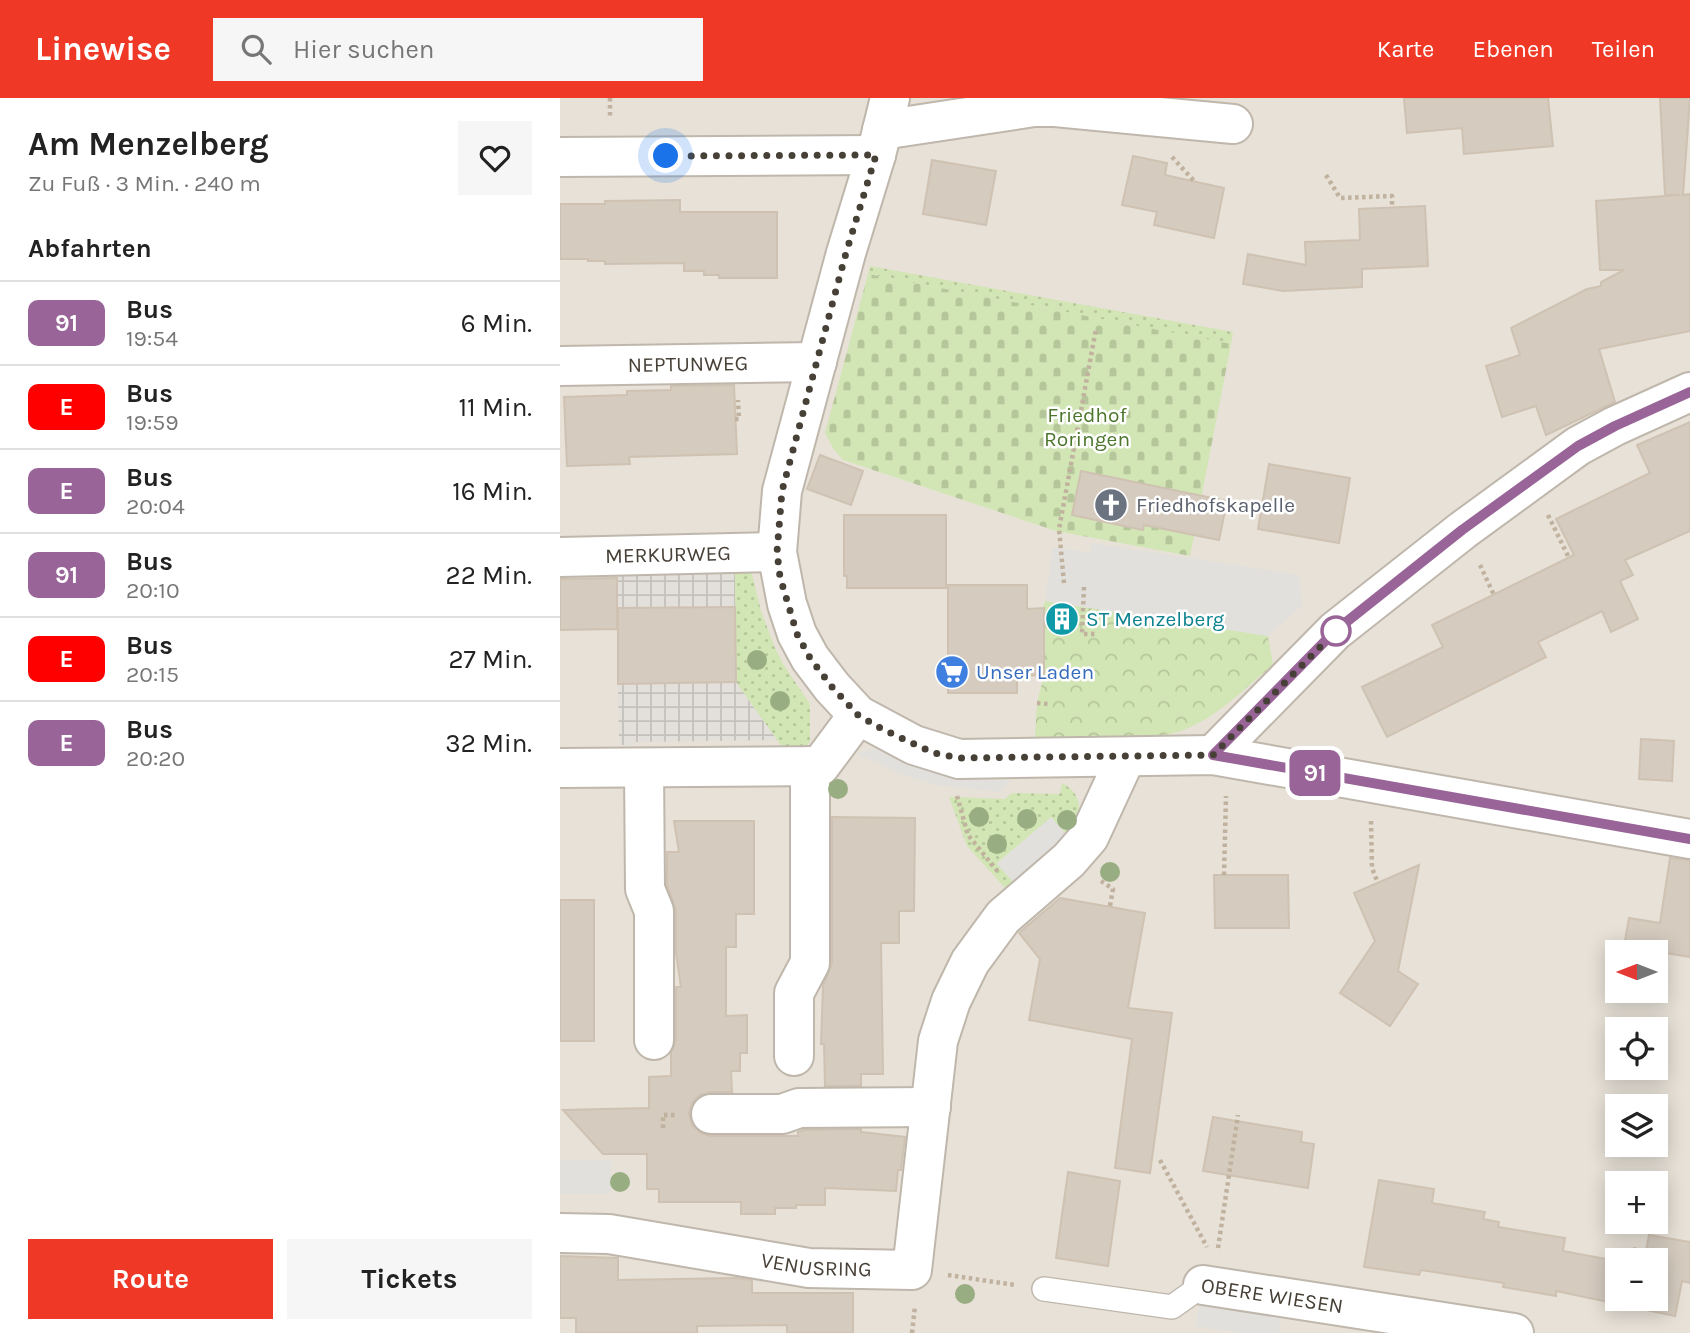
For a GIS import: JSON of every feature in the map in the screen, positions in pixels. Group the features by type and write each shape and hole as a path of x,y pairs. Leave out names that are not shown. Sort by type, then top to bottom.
{"street":[{"path":"560,157 883,128 1034,107 1233,124"},
{"path":"883,128 846,253 782,491 777,552 787,604 797,634 810,658 858,715 914,745 959,758 1220,756 1690,839"},
{"name":"NEPTUNWEG","path":"560,366 817,362"},
{"path":"1220,756 1335,631 1462,530 1578,446 1690,392"},
{"name":"MERKURWEG","path":"560,557 777,552"},
{"path":"560,768 820,766 858,715"},
{"path":"914,1286 938,1041 951,1001 978,951 1003,917 1079,850 1089,837 1126,757"},
{"path":"794,1056 794,993 810,963 810,766"},
{"path":"644,768 645,889 654,911 654,1040"},
{"path":"711,1114 782,1114 799,1108 931,1107"},
{"name":"VENUSRING","path":"560,1233 609,1234 914,1286"},
{"name":"OBERE WIESEN","path":"1210,1278 1514,1333"}],"lane":[{"name":"OBERE WIESEN","path":"1044,1289 1172,1307 1210,1278"}],"path":[{"path":"1326,175 1340,198 1392,196 1392,208"},
{"path":"1064,583 1059,529 1096,328"},
{"path":"1531,480 1569,558"},
{"path":"1084,587 1082,634 1096,634"},
{"path":"1038,703 1048,704"},
{"path":"1220,756 1224,875"},
{"path":"959,758 957,796 968,835 1022,901"},
{"path":"1371,821 1372,868 1378,883"},
{"path":"1210,1278 1238,1115"},
{"path":"1160,1160 1210,1278"},
{"path":"912,1333 914,1286 1044,1289"}],"shaded area":[{"path":"560,98 1690,98 1690,1333 560,1333","holes":["843,460 1190,556 1057,531"]},
{"path":"1092,543 1299,575 1302,606 1268,636 1045,601 1053,547 1090,553"},
{"path":"735,562 736,682 777,740 636,742 636,745 619,745 616,563"},
{"path":"876,748 943,774 974,779 1012,780 1000,792 937,785 901,774 856,753"},
{"path":"1051,817 1069,837 1015,884 997,864"},
{"path":"560,1160 611,1160 611,1194 560,1194"},
{"path":"1199,1303 1282,1316 1279,1333 1242,1333 1196,1326"}],"green space":[{"path":"870,266 1233,332 1231,344 868,274"},
{"name":"Friedhof Roringen","path":"868,274 1231,344 1190,556 1056,531 843,460 825,433"},
{"path":"743,563 751,570 761,611 775,648 810,704 810,741 806,747 785,751 736,682 735,573"},
{"path":"1045,601 1268,636 1273,665 1210,717 1186,729 1154,736 1035,737 1037,703 1044,675"},
{"path":"1062,783 1070,788 1078,800 1078,815 1073,830 1069,837 1041,826 997,863 1015,884 1006,889 967,846 949,797 1005,799 1012,793 1060,794"}],"building":[{"path":"1404,98 1548,98 1553,146 1464,154 1462,128 1407,133"},
{"path":"1660,98 1690,98 1683,195 1690,194 1690,331 1599,349 1615,402 1546,435 1536,406 1502,417 1486,366 1520,355 1511,328 1587,289 1601,286 1601,282 1624,270 1600,270 1596,201 1680,195 1665,195"},
{"path":"1133,156 1167,163 1165,175 1224,188 1214,238 1154,225 1157,212 1122,205"},
{"path":"932,160 996,171 986,225 923,214"},
{"path":"680,200 680,212 777,212 777,278 719,278 719,275 704,275 704,271 684,271 684,263 605,264 605,261 588,259 560,259 560,204"},
{"path":"1425,206 1428,266 1362,269 1362,287 1283,291 1243,284 1248,254 1306,265 1305,242 1360,240 1359,209"},
{"path":"734,385 737,454 629,457 630,464 567,466 564,397 627,395 627,391 671,390 671,386"},
{"path":"1690,422 1690,531 1625,560 1633,575 1620,581 1638,619 1611,632 1602,611 1538,642 1546,657 1387,737 1362,687 1443,647 1432,625 1574,555 1556,519 1650,473 1637,445"},
{"path":"820,455 863,471 851,505 807,489"},
{"path":"1269,464 1350,478 1339,543 1258,529"},
{"path":"1081,471 1227,501 1219,540 1144,525 1143,530 1072,515"},
{"path":"844,515 946,515 946,588 847,588 847,576 844,576"},
{"path":"617,578 617,629 560,630 560,579"},
{"path":"948,585 1027,585 1027,609 1044,608 1044,675 1017,676 1017,693 948,693"},
{"path":"735,607 736,682 618,684 618,608"},
{"path":"1641,739 1674,741 1672,781 1639,779"},
{"path":"832,817 915,818 914,911 899,911 899,943 881,943 883,1074 861,1074 861,1086 825,1086 824,1044 821,1044 823,986 832,963"},
{"path":"674,821 754,821 754,914 736,914 736,947 726,947 726,1016 747,1015 747,1053 740,1053 740,1071 731,1071 732,1092 710,1092 700,1095 692,1103 689,1113 692,1125 701,1133 711,1136 798,1136 798,1132 803,1130 861,1129 861,1132 905,1137 896,1191 825,1188 825,1205 775,1208 775,1214 741,1214 741,1202 659,1202 659,1189 647,1189 647,1154 603,1154 563,1110 649,1108 649,1077 671,1076 671,1053 676,1040 676,987 681,987 676,953 676,910 667,885 667,852 679,852"},
{"path":"1670,858 1690,860 1690,957 1668,953 1668,940 1625,940 1629,918 1660,923"},
{"path":"1419,865 1398,971 1418,984 1390,1026 1340,993 1375,941 1354,893"},
{"path":"1214,875 1288,875 1289,928 1215,928"},
{"path":"1060,898 1145,913 1128,1008 1172,1013 1150,1173 1115,1168 1132,1039 1029,1020 1040,959 1019,933"},
{"path":"560,900 594,900 594,1041 560,1041"},
{"path":"1213,1117 1302,1132 1301,1142 1314,1144 1308,1188 1203,1171"},
{"path":"1068,1172 1120,1181 1108,1266 1056,1258"},
{"path":"1379,1180 1434,1189 1432,1203 1485,1212 1483,1219 1499,1222 1498,1227 1565,1238 1563,1251 1605,1259 1605,1301 1556,1291 1556,1296 1503,1287 1504,1283 1421,1270 1419,1275 1364,1267"},
{"path":"1649,1235 1690,1242 1690,1283 1682,1281 1675,1316 1651,1311 1668,1311 1668,1248 1647,1248"},
{"path":"560,1256 618,1258 618,1280 737,1278 752,1280 752,1293 853,1293 853,1333 787,1333 787,1325 697,1326 697,1333 576,1333 576,1318 560,1318"}],"bus line":[{"name":"91","path":"1690,392 1578,446 1462,530 1335,631 1213,755 1690,839"}],"place":[{"name":"Friedhofskapelle","path":"1111,505"},
{"name":"ST Menzelberg","path":"1062,619"},
{"name":"Unser Laden","path":"952,672"}],"route":[{"path":"666,156 876,155 846,253 782,491 777,552 780,577 797,634 810,658 858,715 914,745 934,753 959,758 1213,755 1336,631"}]}
